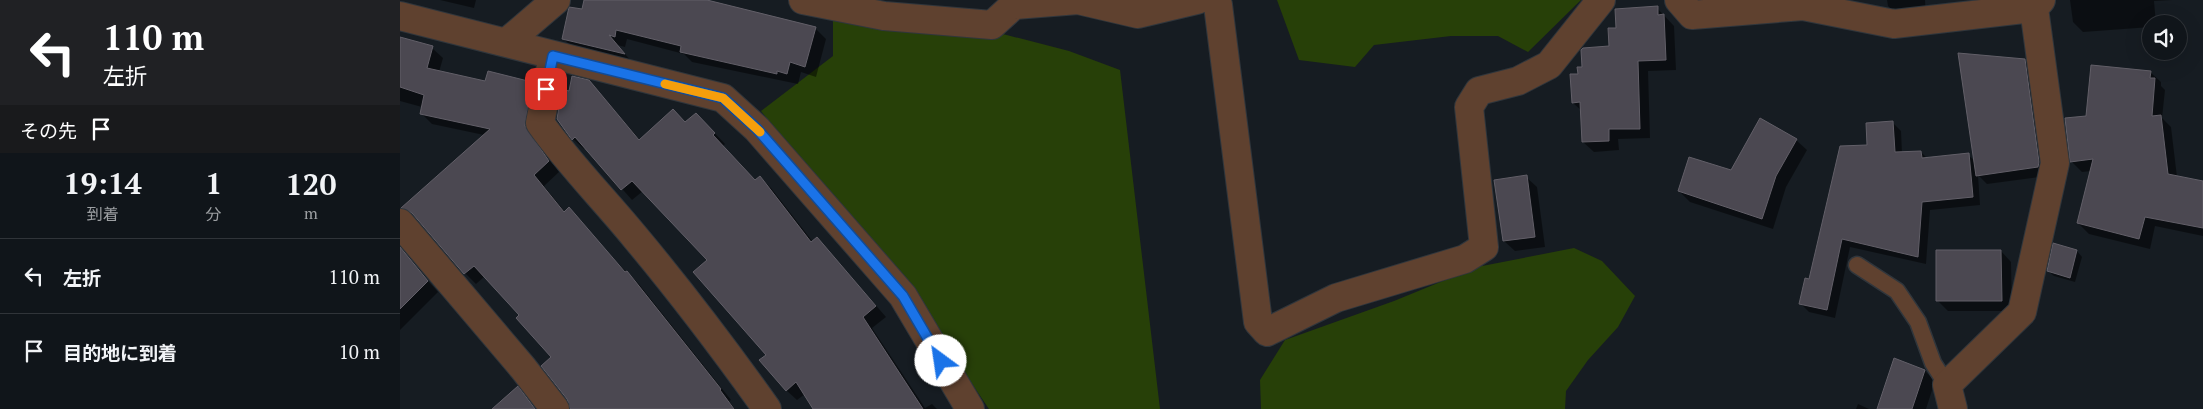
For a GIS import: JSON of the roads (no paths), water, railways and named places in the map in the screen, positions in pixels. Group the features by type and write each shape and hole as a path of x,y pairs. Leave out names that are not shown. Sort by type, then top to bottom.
{"street":[{"path":"507,42 556,0"},
{"path":"803,0 884,16 992,25 1014,5 1078,0 1138,14 1197,0"},
{"path":"1212,0 1218,5 1258,322 1267,332 1336,298 1464,259 1484,247 1469,107 1479,91 1518,81 1549,65 1601,0"},
{"path":"1679,0 1692,15 1803,6 1832,6 1894,24 2037,4 2055,163 2022,312 1950,397"},
{"path":"400,16 723,98 757,129 903,296 970,409"},
{"path":"553,56 540,123 560,151 635,237 701,319 767,409"},
{"path":"400,223 523,368 555,409"}],"lane":[{"path":"1857,265 1897,291 1918,322 1933,364 1950,397"}]}
